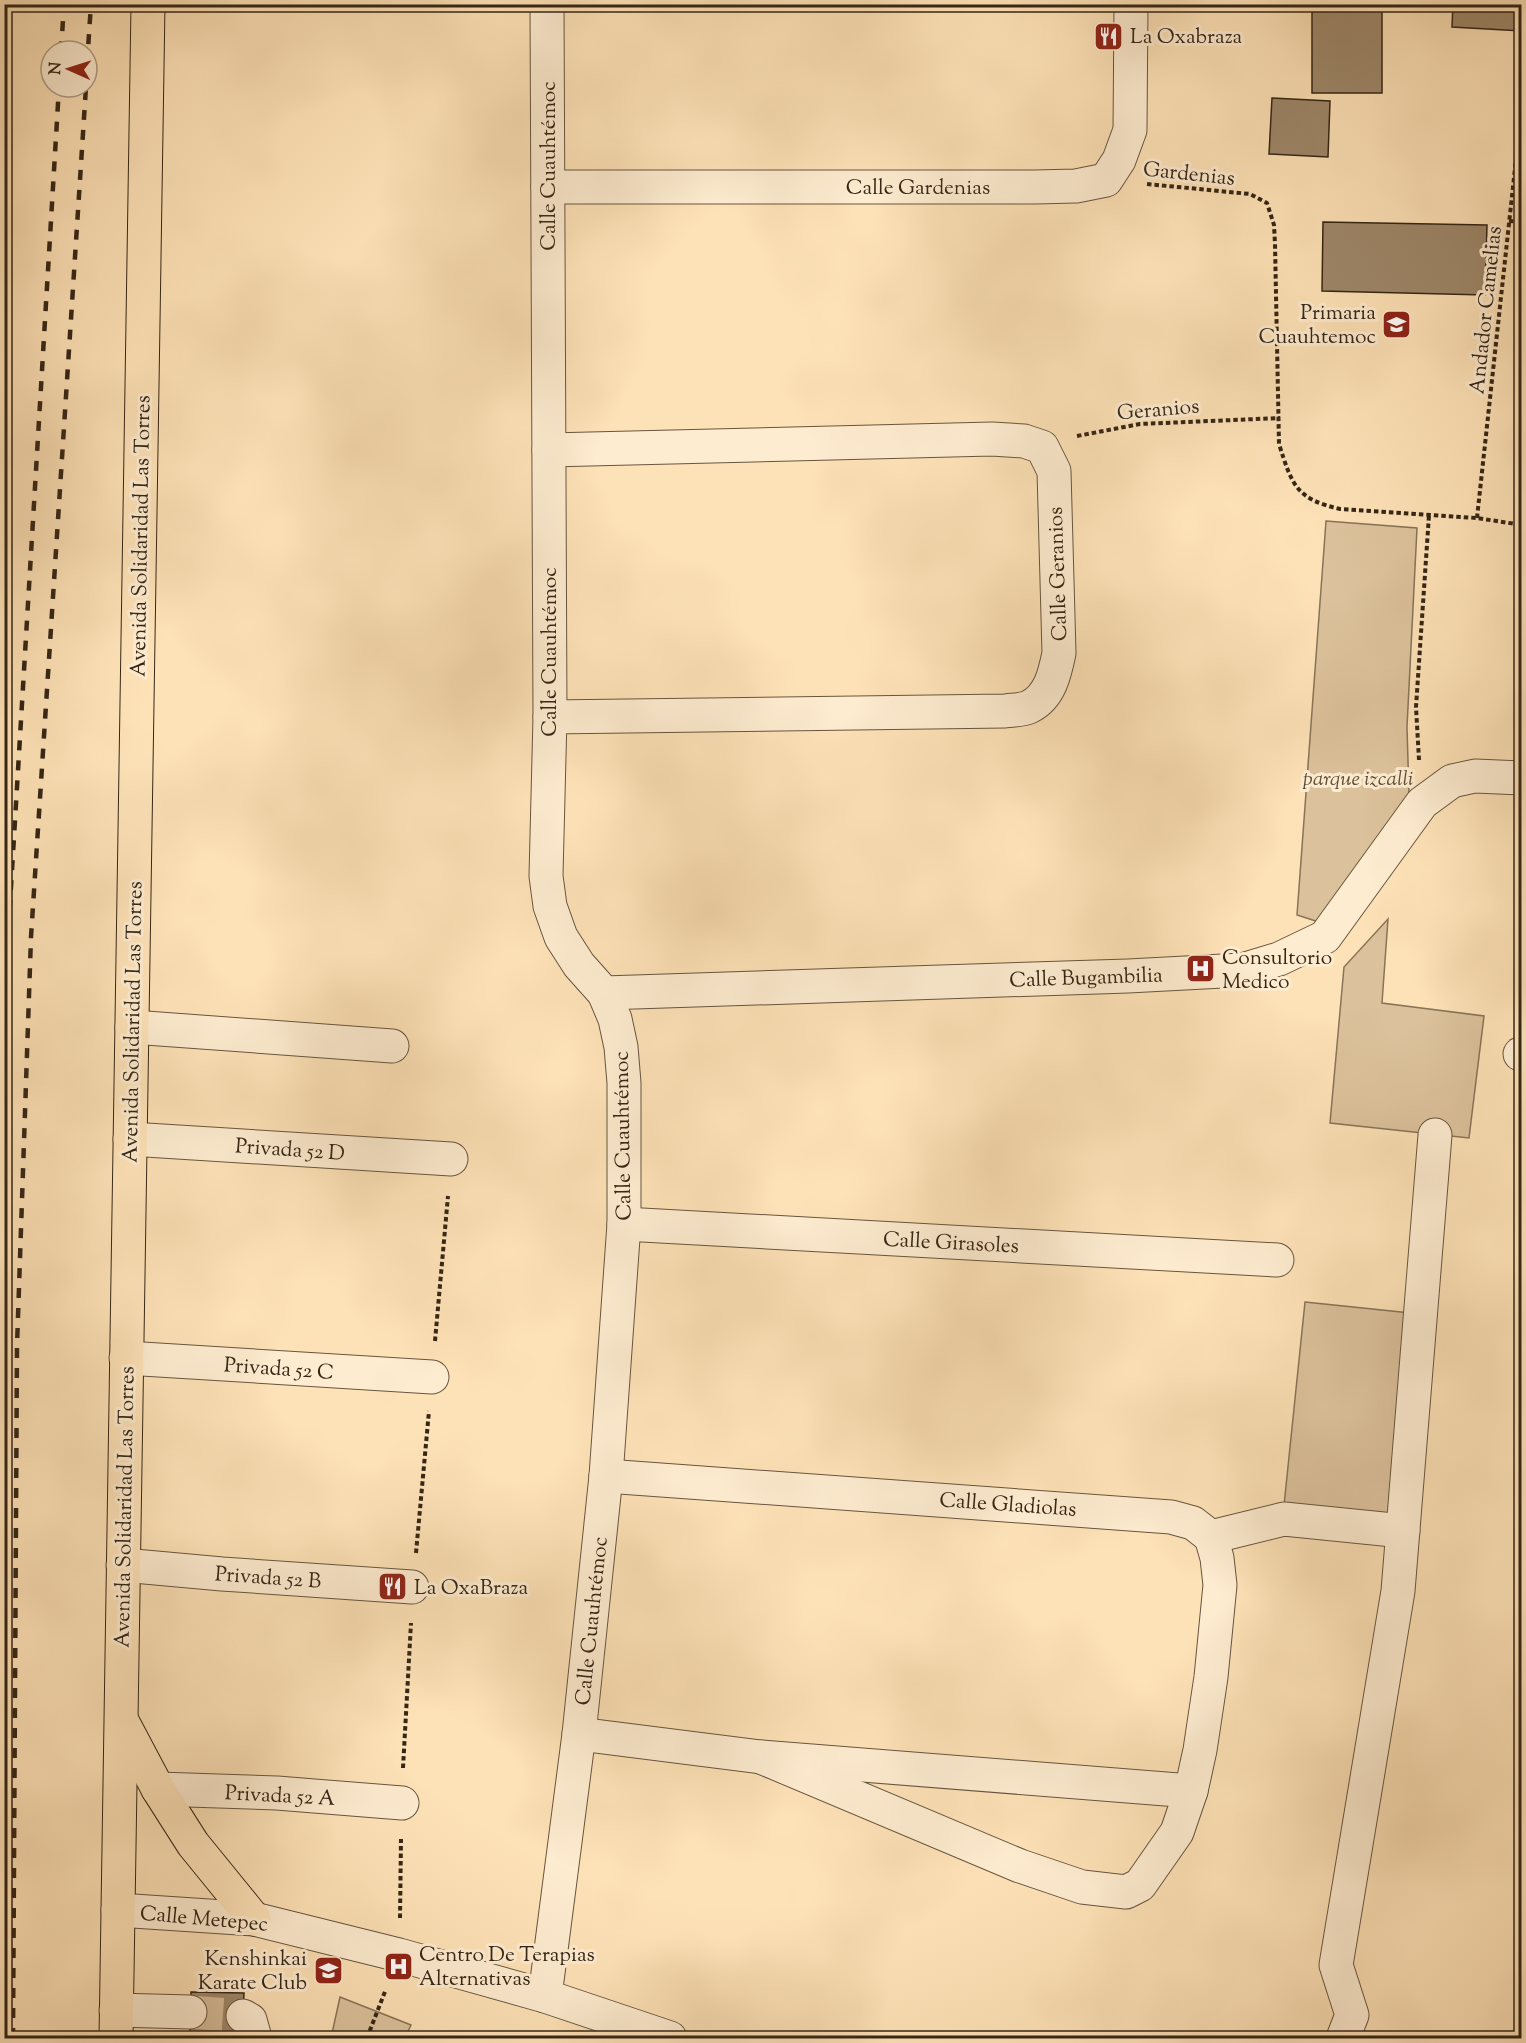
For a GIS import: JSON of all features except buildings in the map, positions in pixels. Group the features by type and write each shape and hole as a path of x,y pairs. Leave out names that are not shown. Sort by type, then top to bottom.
{"main road":[{"name":"Avenida Solidaridad Las Torres","path":"116,2024 148,4"},
{"path":"121,1719 158,1789 194,1844 254,1919"}],"street":[{"name":"Calle Cuauhtémoc","path":"545,1996 579,1734 606,1476 624,1224 624,1083 621,1047 615,1019 604,993 579,965 561,937 550,906 546,876 550,717 547,4"},
{"path":"1106,180 1119,160 1130,130 1131,4"},
{"name":"Calle Gardenias","path":"548,187 1035,187 1076,186 1106,180"},
{"path":"549,450 992,439 1024,441 1042,447"},
{"name":"Calle Geranios","path":"550,717 1005,711 1029,707 1046,693 1055,673 1059,653 1054,471 1042,447"},
{"name":"Calle Bugambilia","path":"604,993 1116,977 1242,970 1279,959 1325,937 1422,803 1452,781 1475,776 1521,778"},
{"path":"132,1027 392,1046"},
{"path":"1343,2038 1352,2014 1336,1965 1398,1591 1435,1135"},
{"name":"Privada 52 D","path":"130,1139 451,1159"},
{"name":"Calle Girasoles","path":"624,1224 1277,1260"},
{"name":"Privada 52 C","path":"126,1358 432,1377"},
{"name":"Calle Gladiolas","path":"606,1476 1170,1517 1193,1523 1211,1537"},
{"path":"761,1757 1020,1866 1082,1887 1126,1892 1140,1886 1177,1832 1191,1791 1211,1677 1220,1585 1217,1558 1211,1537 1284,1519 1403,1531"},
{"name":"Privada 52 B","path":"123,1565 412,1587"},
{"path":"579,1734 761,1757 1191,1791"},
{"name":"Privada 52 A","path":"158,1789 277,1793 402,1803"},
{"name":"Calle Metepec","path":"118,1910 254,1919 399,1954 545,1996 670,2038"},
{"path":"116,2024 190,2012"}],"path":[{"name":"Andador Camelias","path":"1477,518 1521,104"},
{"name":"Gardenias","path":"1106,180 1250,194 1268,203 1274,225 1280,418"},
{"path":"1509,221 1521,222"},
{"path":"1280,418 1279,444 1296,489 1319,505 1340,509 1477,518 1521,525"},
{"name":"Geranios","path":"1042,447 1078,436 1140,423 1280,418"},
{"path":"1422,803 1416,707 1429,515"},
{"path":"368,2038 399,1954"}],"green space":[{"name":"parque izcalli","path":"1326,521 1417,528 1407,727 1409,795 1319,922 1297,915"},
{"path":"1388,919 1382,1003 1484,1016 1469,1138 1330,1123 1344,967"},
{"path":"1305,1302 1420,1314 1399,1527 1283,1515"},
{"path":"340,1997 411,2025 405,2038 331,2038"}],"tunnel":[{"path":"190,2012 243,2016"}],"railway":[{"path":"62,39 64,4"},
{"path":"89,39 91,4"},
{"path":"4,1050 8,937 58,99"},
{"path":"13,2038 17,1346 31,937 85,99"}],"place":[{"name":"La Oxabraza","path":"1109,36"},
{"name":"Primaria Cuauhtemoc","path":"1397,324"},
{"name":"Consultorio Medico","path":"1201,969"},
{"name":"La OxaBraza","path":"393,1587"},
{"name":"Centro De Terapias Alternativas","path":"398,1966"},
{"name":"Kenshinkai Karate Club","path":"328,1970"}]}
